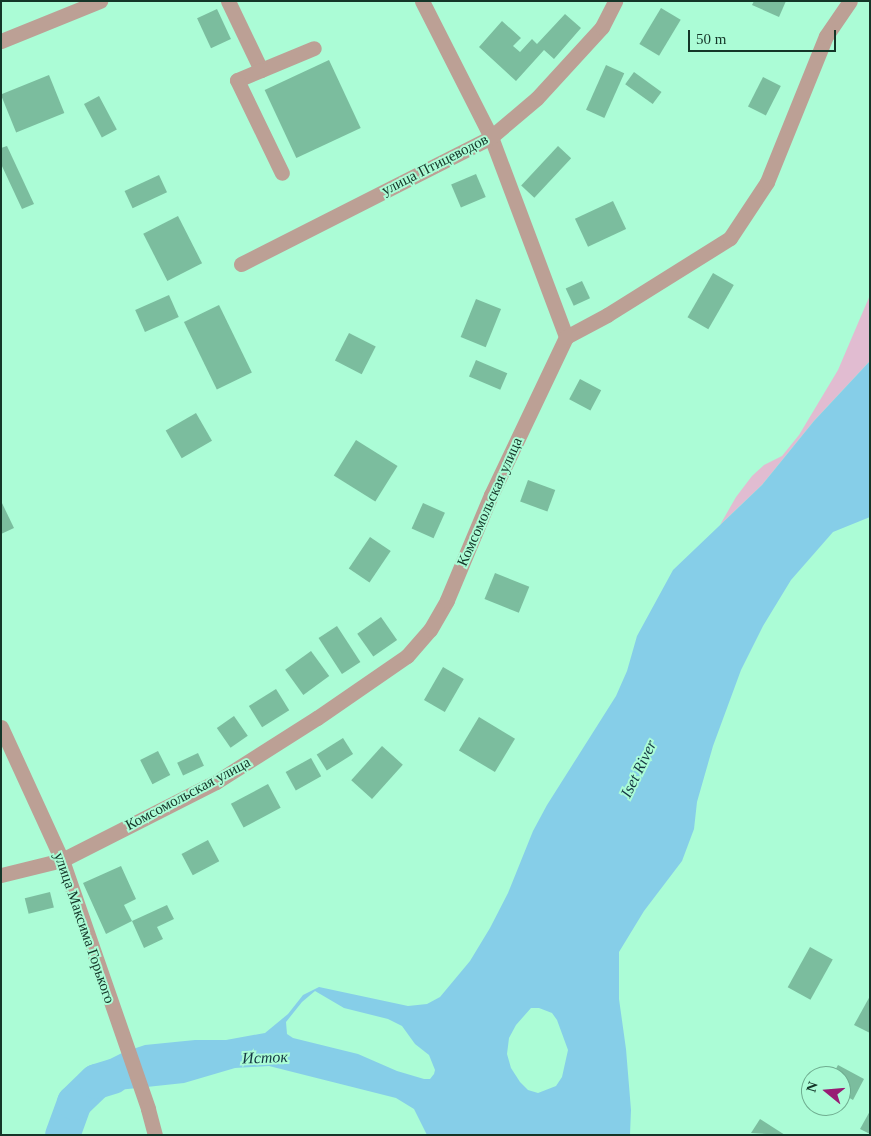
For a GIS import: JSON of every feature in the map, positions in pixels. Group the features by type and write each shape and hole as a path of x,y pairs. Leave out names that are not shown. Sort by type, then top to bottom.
{"street":[{"path":"1,41 100,1"},
{"path":"228,1 261,70"},
{"path":"422,1 491,137 566,338 608,315 730,238 767,182 826,36 850,1"},
{"name":"улица Птицеводов","path":"241,264 491,137 537,98 602,27 615,1"},
{"path":"282,173 237,80 314,48"},
{"name":"Комсомольская улица","path":"1,875 62,860 216,782 317,718 407,656 430,630 447,600 491,494 566,338"},
{"name":"улица Максима Горького","path":"1,727 62,860 148,1109 155,1135"}],"shaded area":[{"path":"870,295 870,361 814,421 762,485 720,525 736,497 752,476 764,465 782,456 799,435 838,370"}],"water":[{"name":"Iset River","path":"870,361 870,517 833,532 791,580 763,626 741,670 713,746 697,802 694,829 682,861 644,911 619,952 619,999 626,1049 631,1110 630,1135 427,1135 414,1109 396,1098 269,1066 235,1068 184,1083 109,1091 84,1102 74,1102 71,1094 86,1071 124,1052 145,1045 195,1040 226,1040 265,1033 288,1014 303,995 319,987 408,1006 427,1004 440,997 470,961 490,928 508,893 533,831 547,805 616,696 627,671 637,636 673,570 762,485 814,421","holes":["315,991 344,1008 388,1019 402,1026 415,1044 429,1055 435,1070 434,1074 430,1079 424,1079 397,1071 358,1054 293,1038 287,1034 286,1022 302,1002","531,1008 539,1008 552,1013 557,1020 568,1050 562,1077 556,1086 538,1093 528,1090 520,1082 511,1068 507,1054 509,1038 516,1025"]}],"building":[{"path":"754,1 786,1 779,17 752,5"},
{"path":"661,8 681,20 659,56 639,44"},
{"path":"217,9 231,39 211,48 197,18"},
{"path":"565,14 581,28 554,59 544,50 516,81 479,47 502,21 521,38 513,46 520,52 532,39 537,44"},
{"path":"329,60 361,128 296,158 265,90"},
{"path":"606,65 624,73 604,118 586,110"},
{"path":"634,72 662,92 653,104 625,84"},
{"path":"49,75 64,113 16,132 1,94"},
{"path":"763,77 781,86 766,115 748,106"},
{"path":"99,96 117,130 102,138 84,104"},
{"path":"7,146 34,204 22,209 1,164 1,148"},
{"path":"558,146 571,158 534,198 521,185"},
{"path":"476,174 486,197 461,208 451,185"},
{"path":"159,175 167,192 133,208 125,191"},
{"path":"613,201 626,229 588,247 575,219"},
{"path":"178,216 202,263 167,281 143,234"},
{"path":"713,273 734,285 708,329 688,317"},
{"path":"582,281 590,298 574,306 566,289"},
{"path":"169,295 179,317 145,332 135,310"},
{"path":"476,299 501,309 486,347 461,337"},
{"path":"219,305 252,372 217,390 184,322"},
{"path":"349,333 376,347 362,374 335,361"},
{"path":"476,360 507,373 500,390 469,377"},
{"path":"580,379 601,390 590,411 569,399"},
{"path":"196,413 212,441 182,458 166,430"},
{"path":"356,440 398,466 375,502 334,476"},
{"path":"528,480 555,490 547,512 520,502"},
{"path":"1,501 14,528 1,534"},
{"path":"423,503 445,513 434,538 412,529"},
{"path":"370,537 391,551 369,582 349,569"},
{"path":"495,573 529,587 519,613 485,599"},
{"path":"381,617 397,640 373,657 357,634"},
{"path":"337,626 360,662 342,674 319,638"},
{"path":"311,651 329,676 303,695 285,670"},
{"path":"443,667 464,679 445,712 424,700"},
{"path":"276,689 289,710 262,727 249,706"},
{"path":"234,716 248,736 231,748 217,728"},
{"path":"479,717 515,739 495,772 459,750"},
{"path":"343,738 353,754 327,771 317,754"},
{"path":"382,746 403,765 372,799 351,780"},
{"path":"158,751 170,775 152,784 140,760"},
{"path":"198,753 204,766 183,775 177,763"},
{"path":"311,758 321,776 296,790 286,772"},
{"path":"268,784 281,808 244,828 231,804"},
{"path":"208,840 219,861 193,875 182,854"},
{"path":"121,866 136,899 124,905 132,921 106,934 83,883"},
{"path":"50,892 54,908 29,914 25,898"},
{"path":"167,905 174,919 157,927 163,939 144,948 132,921"},
{"path":"810,947 833,960 810,1000 788,987"},
{"path":"870,996 870,1033 854,1025"},
{"path":"851,1072 864,1079 853,1100 851,1099"},
{"path":"870,1111 870,1134 860,1129"},
{"path":"760,1119 785,1135 751,1133"}],"waterway":[{"name":"Исток","path":"62,1135 74,1102 96,1081 112,1076"}]}
